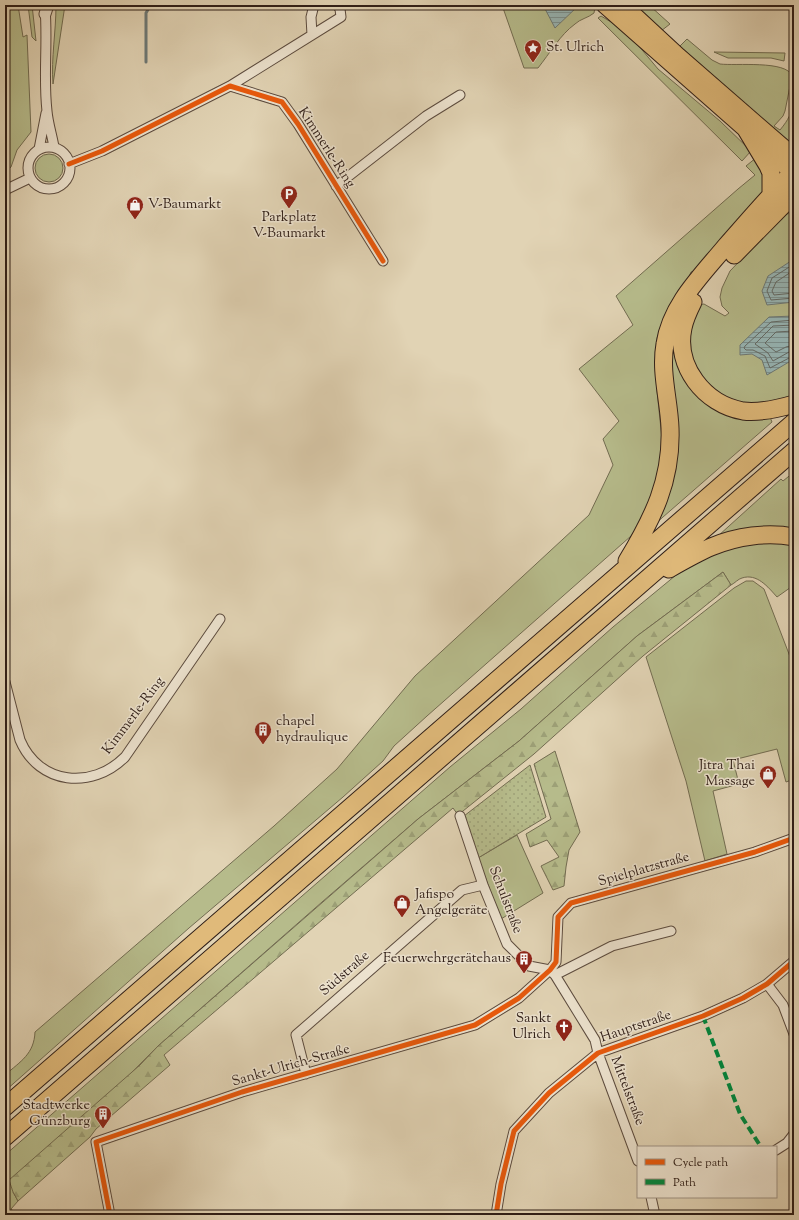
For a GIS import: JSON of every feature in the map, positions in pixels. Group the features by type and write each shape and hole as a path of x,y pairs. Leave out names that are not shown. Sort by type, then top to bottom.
{"highway":[{"path":"747,131 771,173 771,194"},
{"path":"618,575 653,516 667,474 670,451 670,428 664,362 665,344 670,326 685,296 771,194 793,173"},
{"path":"794,194 721,268 694,301 686,316 682,342 683,356 687,368 694,380 704,392 730,408 743,411 755,411 779,409 794,404"},
{"path":"5,1107 794,422"},
{"path":"5,1137 794,451"},
{"path":"641,584 711,546 763,534 794,536"}],"main road":[{"path":"604,5 793,173"},
{"path":"624,5 679,56 794,156"}],"street":[{"path":"312,35 311,17 314,5"},
{"path":"69,164 102,152 230,86 341,17 340,9 337,5"},
{"path":"45,7 47,111 54,147"},
{"name":"Kimmerle-Ring","path":"230,86 282,102 298,124 383,261"},
{"path":"336,186 426,116 460,95"},
{"path":"39,149 47,111"},
{"path":"49,146 54,147 64,153 69,164 69,171 63,183 50,189 38,186 30,178 28,171 30,158 34,153 39,149 49,146"},
{"path":"5,190 30,178"},
{"name":"Kimmerle-Ring","path":"5,682 20,740 31,759 42,768 56,775 74,779 92,777 106,772 125,757 220,619"},
{"name":"Schulstraße","path":"460,816 483,884 507,944 528,966 553,973"},
{"name":"Spielplatzstraße","path":"553,973 556,962 558,917 571,903 744,855 794,838"},
{"name":"Südstraße","path":"306,1074 296,1035 462,890 483,884"},
{"path":"598,1053 595,1040 553,973 612,946 671,931"},
{"name":"Hauptstraße","path":"496,1215 501,1184 514,1131 549,1093 598,1053 703,1016 743,998 767,984 794,961"},
{"name":"Sankt-Ulrich-Straße","path":"110,1215 96,1142 242,1092 475,1025 519,998 553,973"},
{"path":"767,984 783,1005 794,1034"},
{"name":"Mittelstraße","path":"598,1053 637,1158"},
{"path":"777,1149 787,1143 794,1134"},
{"path":"651,1198 655,1215"}],"green space":[{"path":"5,5 18,5 23,37 27,35 31,132 17,150 11,167 5,172"},
{"path":"28,5 32,5 36,41 32,37"},
{"path":"56,5 65,5 53,84 53,64"},
{"path":"502,5 594,5 595,7 594,13 577,22 565,33 538,68 524,68"},
{"path":"632,5 649,5 670,24 661,31"},
{"path":"601,16 616,25 638,45 658,69 720,121 751,151 742,161 598,18"},
{"path":"687,39 712,60 720,64 771,66 788,71 792,76 785,111 783,116 774,126 780,130 786,123 794,101 794,148 679,47"},
{"path":"714,52 785,53 784,61 771,58 728,58"},
{"path":"49,154 59,158 63,168 59,178 49,182 39,178 35,168 39,158"},
{"path":"757,157 763,167 763,195 701,268 691,272 683,291 665,318 657,338 657,391 662,439 660,473 641,523 631,536 427,716 394,746 383,761 343,797 189,928 5,1091 5,1075 29,1052 34,1040 35,1032 274,826 337,769 415,676 589,515 613,465 603,439 619,421 579,369 633,325 616,296 755,175 746,166"},
{"path":"794,209 794,394 787,399 746,407 718,397 688,360 690,322 698,305 704,304 725,316 729,313 722,306 720,297 722,288 730,271 779,220"},
{"path":"673,340 693,387 770,417 772,422 655,524 665,505 673,481 671,362"},
{"path":"794,472 794,531 718,536 781,479 783,481"},
{"path":"746,542 794,542 794,585 777,597 762,582 753,577 741,579 731,585 723,572 637,636 519,741 418,819 158,1046 13,1192 18,1201 11,1209 18,1215 5,1215 5,1155 450,767 521,709 613,627 687,566 709,554"},
{"path":"723,572 731,585 643,656 534,754 458,815 453,808 164,1055 170,1065 96,1129 90,1137 18,1201 9,1180 140,1065 158,1046 418,819 519,741 637,636"},
{"path":"746,581 753,581 764,589 794,667 794,779 786,782 777,749 733,760 739,784 713,791 727,854 705,861 686,781 646,657 734,588"},
{"path":"555,751 580,832 569,850 564,886 553,890 541,866 559,857 547,840 530,847 526,834 551,819 534,764"},
{"path":"530,765 546,817 478,858 464,816"},
{"path":"517,835 543,893 501,919 478,858"}],"water":[{"path":"543,5 575,5 577,7 555,28"},
{"path":"794,259 794,302 767,305 762,291 768,276"},
{"path":"794,316 794,359 767,375 762,360 752,354 740,355 740,345 769,317"}],"waterway":[{"path":"146,62 146,13 150,6 154,5"}],"marked path":[{"path":"703,1016 740,1114 760,1146"}],"cycle path":[{"path":"69,164 102,151 230,86 282,102 298,124 383,261"},
{"path":"110,1215 96,1142 242,1092 475,1025 519,998 550,970 556,962 558,917 571,903 755,852 794,838"},
{"path":"496,1215 501,1184 514,1131 549,1093 598,1053 703,1016 743,998 767,984 794,961"}],"place":[{"name":"St. Ulrich","path":"533,63"},
{"name":"Parkplatz V-Baumarkt","path":"289,209"},
{"name":"V-Baumarkt","path":"135,220"},
{"name":"chapel hydraulique","path":"263,745"},
{"name":"Jitra Thai Massage","path":"768,789"},
{"name":"Jafispo Angelgeräte","path":"402,918"},
{"name":"Feuerwehrgerätehaus","path":"524,974"},
{"name":"Sankt Ulrich","path":"564,1042"},
{"name":"Stadtwerke Günzburg","path":"103,1129"}]}
